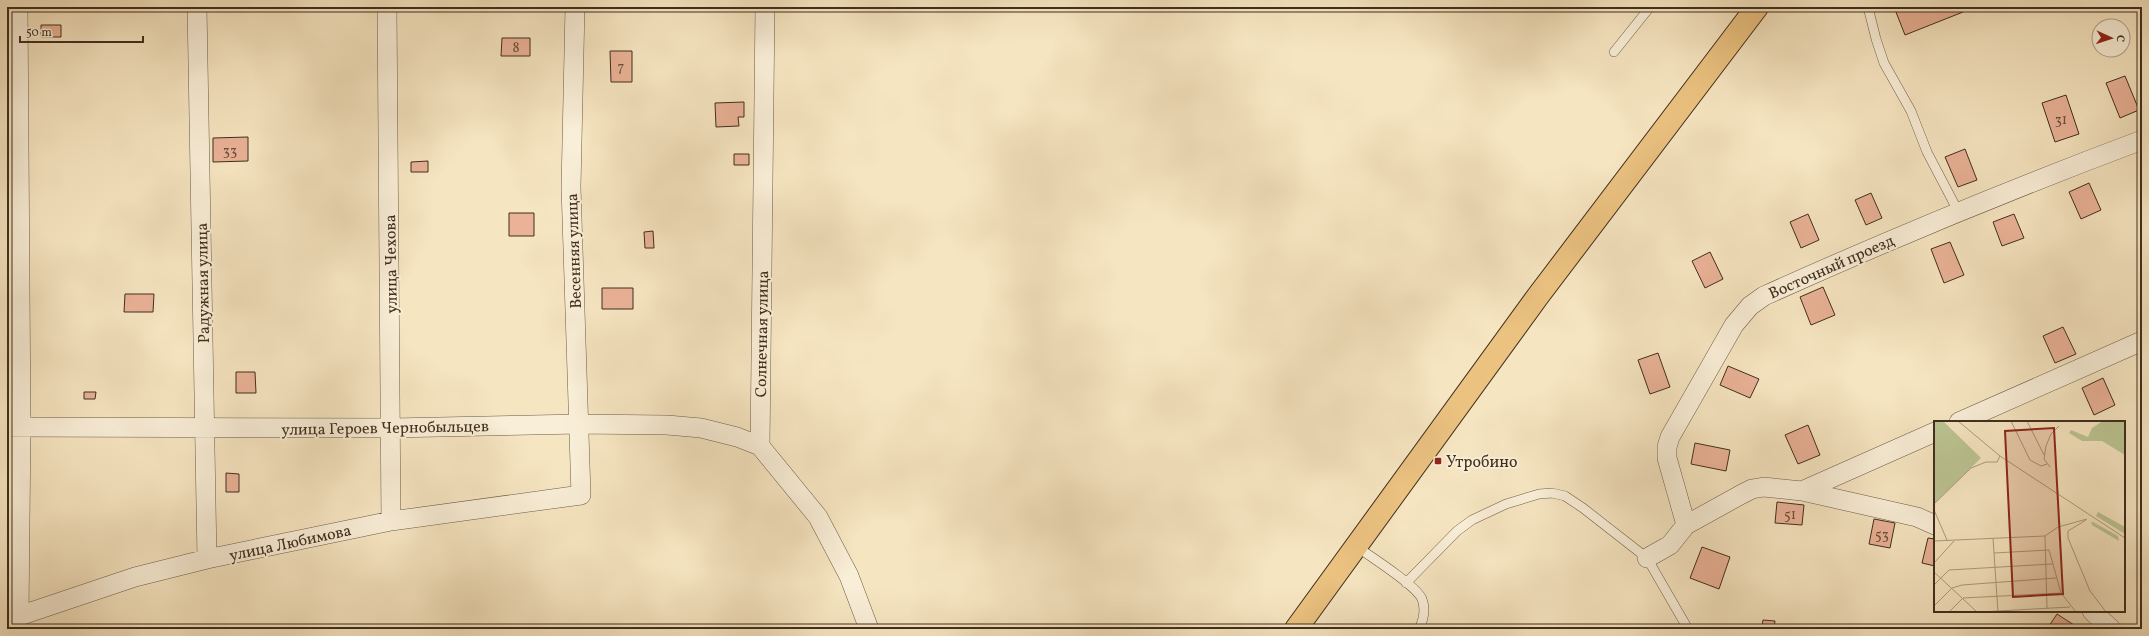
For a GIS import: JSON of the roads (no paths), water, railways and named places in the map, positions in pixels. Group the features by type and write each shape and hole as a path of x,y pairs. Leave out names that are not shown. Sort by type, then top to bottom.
{"main road":[{"path":"1296,629 1538,296 1757,7"}],"street":[{"path":"13,618 18,7"},
{"name":"Радужная улица","path":"197,7 206,559"},
{"name":"улица Чехова","path":"387,7 392,428 391,521"},
{"name":"Весенняя улица","path":"575,7 571,187 581,495"},
{"name":"Солнечная улица","path":"760,446 765,7"},
{"name":"Восточный проезд","path":"1686,525 1667,458 1667,447 1670,437 1741,315 1764,296 1958,211 2142,140"},
{"path":"1961,421 2142,341"},
{"name":"улица Героев Чернобыльцев","path":"14,427 392,428 579,424 667,425 701,428 737,437 760,446"},
{"path":"1802,491 1934,432"},
{"path":"760,446 818,517 849,576 869,629"},
{"path":"1647,558 1670,545 1686,525 1752,489 1783,488 1802,491 1917,517 1934,524"},
{"name":"улица Любимова","path":"13,618 135,577 206,559 391,521 581,495"},
{"path":"2093,612 2111,629"}],"lane":[{"path":"1614,52 1650,7"},
{"path":"1868,7 1884,63 1911,111 1927,152 1958,211"},
{"path":"1406,583 1457,531 1472,520 1506,504 1539,494 1552,493 1565,496 1619,534 1647,558 1688,629"},
{"path":"1357,547 1406,583 1422,598 1425,610 1423,621 1419,629"}],"place":[{"name":"Утробино","path":"1438,461"}]}
